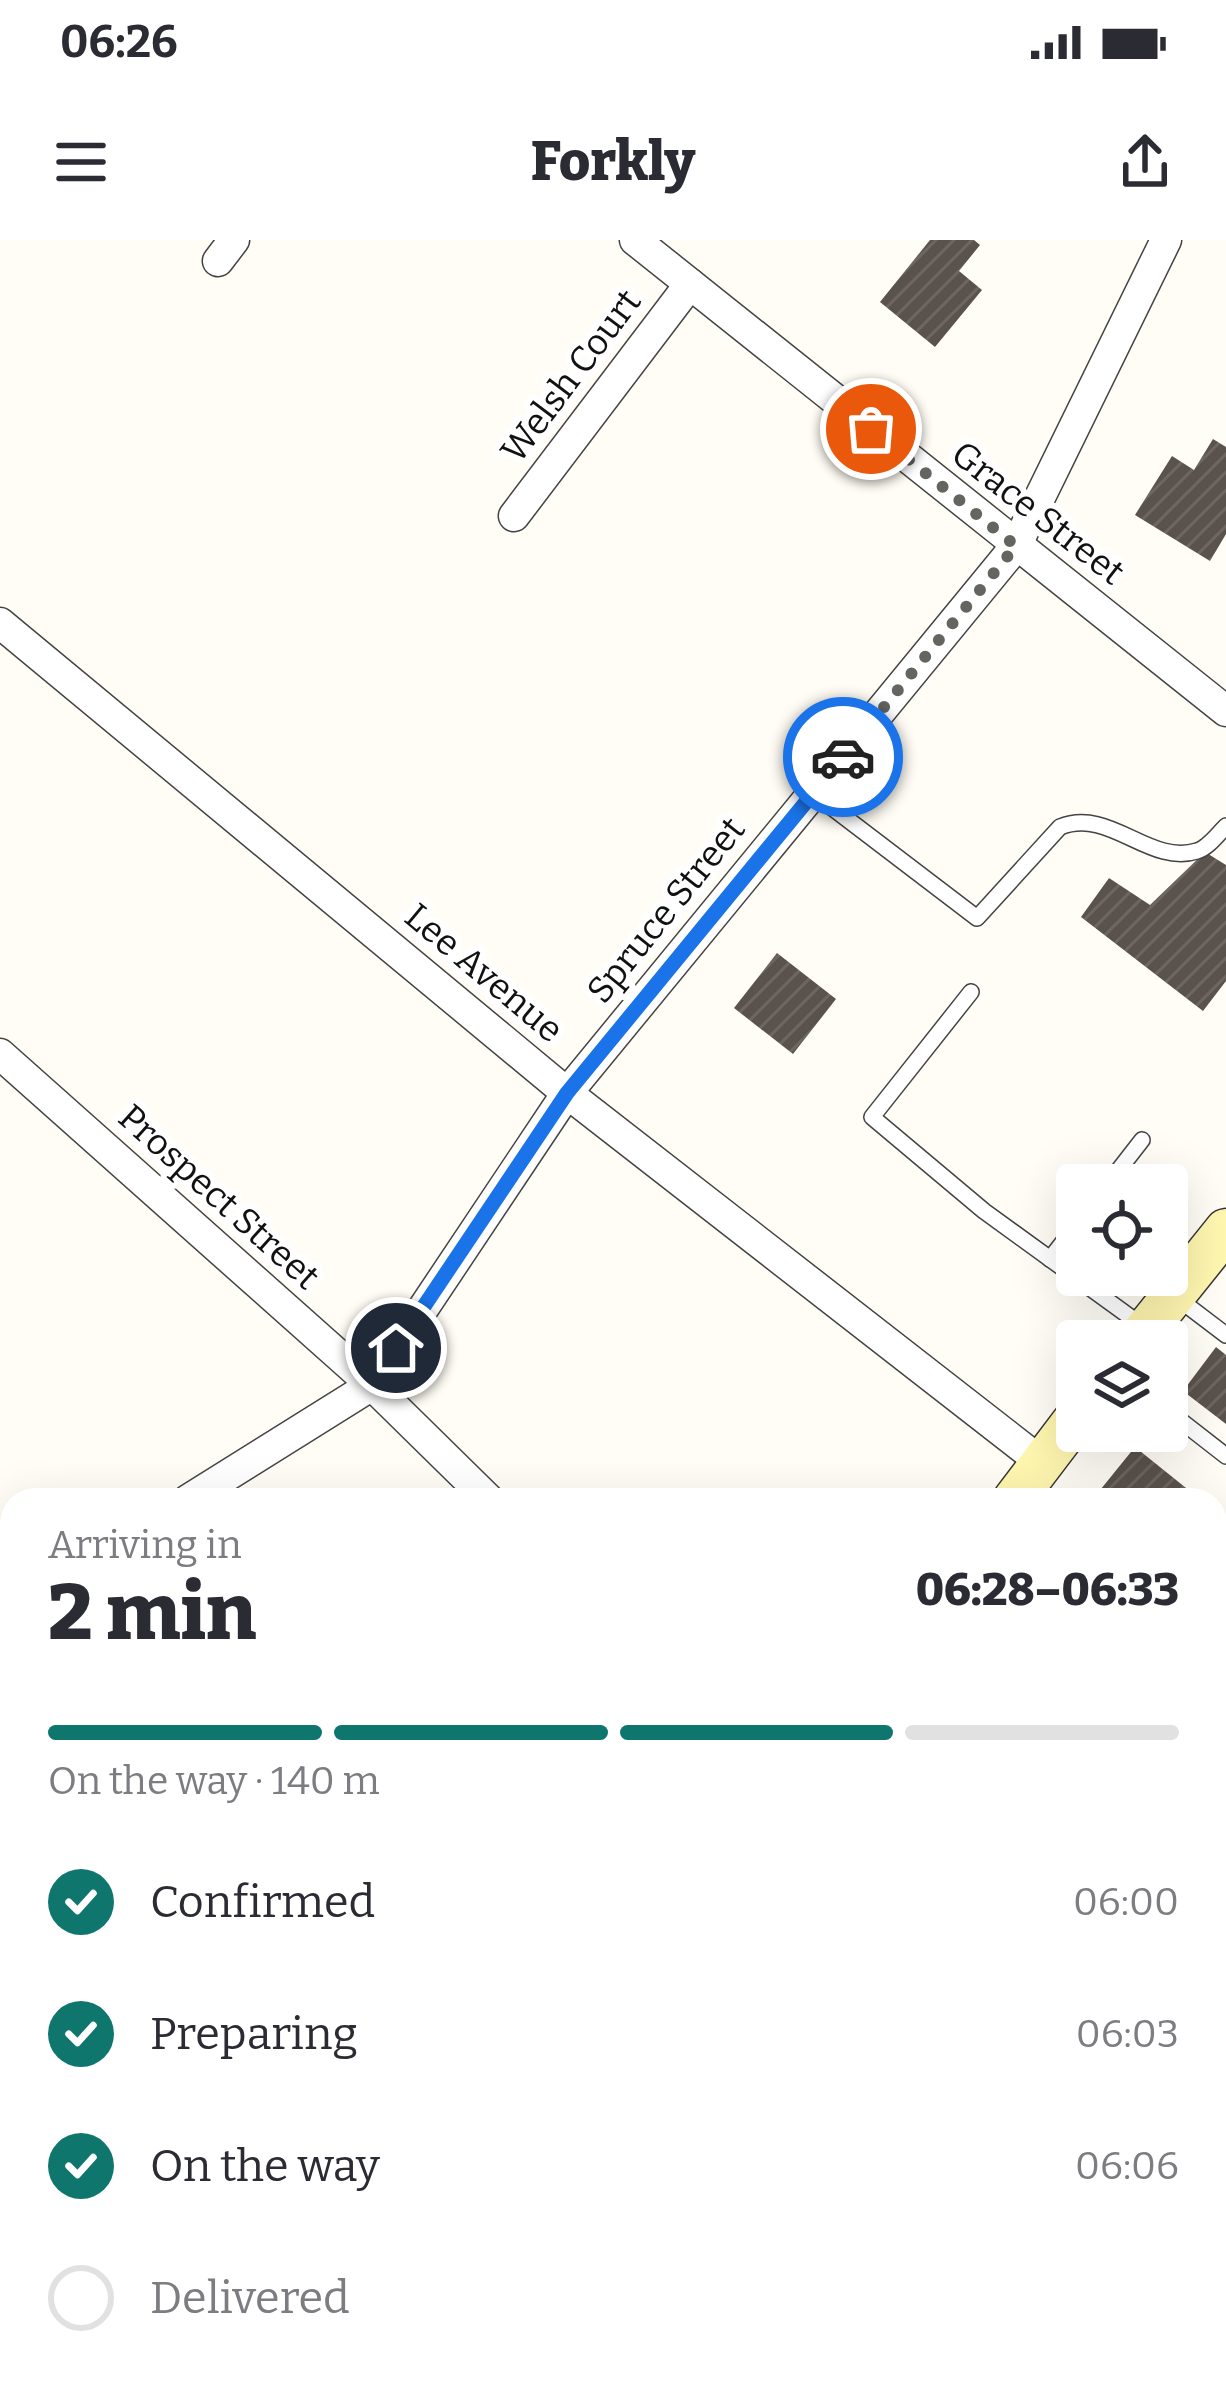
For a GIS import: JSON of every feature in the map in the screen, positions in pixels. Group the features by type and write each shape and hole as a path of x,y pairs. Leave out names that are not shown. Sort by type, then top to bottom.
{"main road":[{"path":"1188,1280 1222,1245"},
{"path":"1154,1320 1173,1296"},
{"path":"1023,1488 1056,1443"}],"street":[{"name":"Grace Street","path":"635,240 1226,711"},
{"name":"Spruce Street","path":"207,1488 372,1385 567,1093 1016,546 1166,240"},
{"name":"Welsh Court","path":"514,516 690,284"},
{"name":"Lee Avenue","path":"0,623 567,1093 1041,1462"},
{"name":"Prospect Street","path":"0,1054 372,1385 477,1488"}],"lane":[{"path":"813,793 977,918 1060,826 1091,822 1172,856 1202,850 1226,826"},
{"path":"971,992 872,1117 1124,1320"},
{"path":"1123,1164 1142,1139"},
{"path":"1050,1259 1056,1251"},
{"path":"1175,1296 1226,1335"},
{"path":"1188,1426 1226,1456"}],"building":[{"path":"930,240 974,240 980,245 959,271 982,290 935,347 880,302"},
{"path":"1213,439 1226,447 1226,534 1210,561 1135,515 1172,456 1194,470"},
{"path":"1205,852 1226,865 1226,981 1203,1011 1081,917 1109,878 1150,905"},
{"path":"777,953 836,999 793,1054 734,1008"},
{"path":"1216,1347 1226,1355 1226,1424 1188,1395 1188,1384"},
{"path":"1131,1452 1141,1452 1186,1488 1102,1488"}],"way so far":[{"path":"843,757 1016,546 871,429"}],"route":[{"path":"396,1348 567,1093 843,757"}]}
